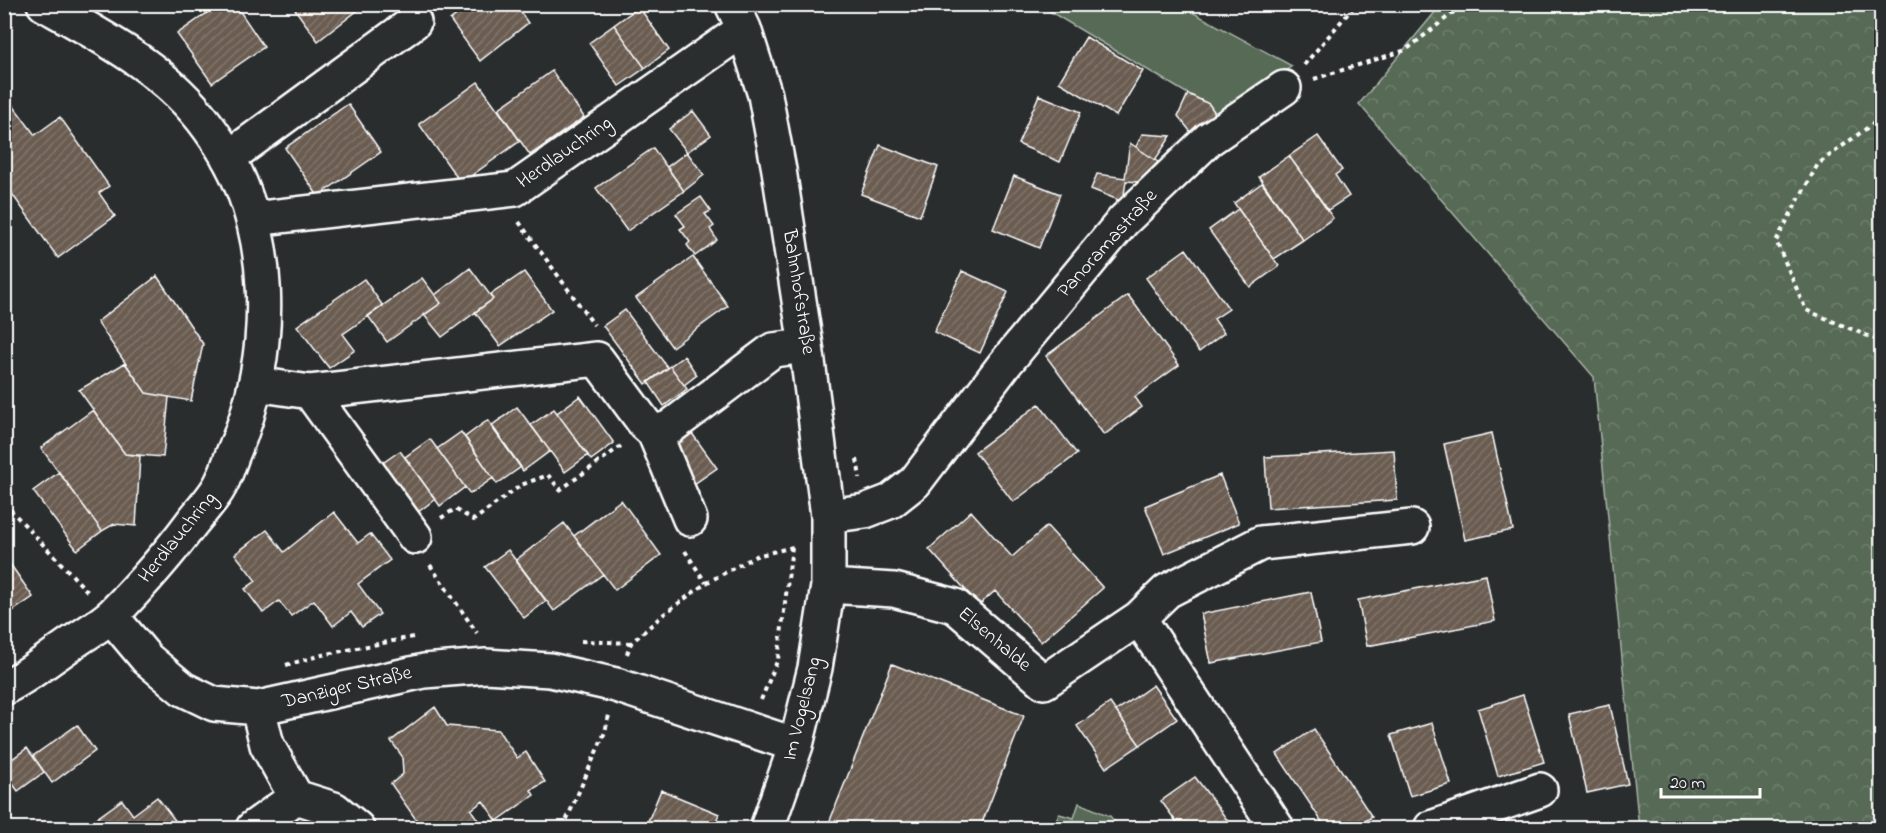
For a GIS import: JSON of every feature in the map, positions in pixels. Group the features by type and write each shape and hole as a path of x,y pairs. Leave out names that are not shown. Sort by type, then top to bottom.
{"street":[{"name":"Herdlauchring","path":"4,688 111,616 177,544 218,489 241,436 256,384 264,315 261,269 253,219 237,175 210,128 182,96 147,65 102,36 44,4"},
{"name":"Herdlauchring","path":"253,219 515,189 738,16"},
{"name":"Bahnhofstraße","path":"738,16 765,95 779,170 806,346 829,531 828,586"},
{"path":"228,158 414,22"},
{"name":"Panoramastraße","path":"829,531 865,511 891,501 915,482 1004,365 1123,220 1209,139 1284,88"},
{"path":"651,430 669,428 773,350 806,346"},
{"path":"256,384 310,392 597,359 651,430 686,532"},
{"path":"310,392 415,537"},
{"name":"Elsenhalde","path":"828,586 894,590 955,606 1044,682 1139,618 1167,591 1261,543 1412,527"},
{"name":"Im Vogelsang","path":"767,828 796,745 815,668 828,586"},
{"name":"Danziger Straße","path":"111,616 147,659 183,689 214,704 258,708 424,670 486,666 550,670 616,685 796,745"},
{"path":"1139,618 1277,828"},
{"path":"258,708 267,745 296,797 334,809 357,828"},
{"path":"1431,828 1540,790"},
{"path":"253,828 296,797"}],"path":[{"path":"1284,88 1356,4"},
{"path":"1284,88 1406,50 1464,4"},
{"path":"1881,117 1818,164 1776,241 1806,310 1881,342"},
{"path":"497,192 597,329 597,359"},
{"path":"452,596 426,559 415,537 455,509 474,520 521,485 548,475 560,490 651,430"},
{"path":"4,503 111,616"},
{"path":"563,828 605,732 616,685 631,643 664,614 706,583 756,556 792,547 829,531"},
{"path":"686,532 706,583"}],"green space":[{"path":"1039,5 1179,5 1292,66 1219,119 1209,104 1188,94"},
{"path":"1441,5 1881,5 1881,828 1639,828 1594,377 1359,104"},
{"path":"1079,803 1110,816 1120,828 1053,828 1059,814 1074,818"}],"building":[{"path":"220,4 235,4 264,47 212,83 177,34"},
{"path":"291,4 366,4 318,41"},
{"path":"471,4 515,4 528,23 480,61 450,20"},
{"path":"639,7 669,50 645,68 614,25"},
{"path":"614,25 645,68 619,86 589,43"},
{"path":"1086,37 1143,71 1116,116 1059,82"},
{"path":"552,71 584,117 530,155 498,109"},
{"path":"478,82 520,141 461,183 419,124"},
{"path":"4,93 35,135 60,117 109,186 99,193 115,216 58,258 7,187 4,189"},
{"path":"1188,94 1209,104 1219,119 1194,136 1178,116"},
{"path":"1039,95 1081,112 1060,162 1018,144"},
{"path":"348,104 381,152 318,196 285,148"},
{"path":"693,111 711,135 687,152 669,129"},
{"path":"1142,134 1171,136 1155,160 1136,147"},
{"path":"1318,136 1342,170 1335,175 1349,196 1328,210 1289,156"},
{"path":"1130,143 1158,162 1139,182 1126,181 1123,202 1091,189 1097,174 1125,178"},
{"path":"880,145 938,167 920,216 861,194"},
{"path":"653,148 684,191 627,231 596,188"},
{"path":"687,152 704,175 684,191 667,167"},
{"path":"1289,156 1333,218 1303,240 1259,177"},
{"path":"1014,176 1060,194 1039,248 993,229"},
{"path":"1262,183 1303,240 1274,259 1234,203"},
{"path":"701,197 711,211 705,214 714,226 710,229 717,240 695,256 687,245 690,242 680,229 685,226 676,214"},
{"path":"1238,209 1279,266 1250,287 1209,230"},
{"path":"1186,249 1229,309 1214,319 1224,333 1199,352 1146,278"},
{"path":"693,257 728,306 672,347 636,298"},
{"path":"470,268 493,299 442,337 424,315 441,303 435,295"},
{"path":"962,271 1008,292 980,353 934,332"},
{"path":"524,272 552,310 500,346 475,312 493,299 490,295"},
{"path":"157,276 203,344 191,401 146,393 97,322"},
{"path":"422,278 441,303 387,342 368,316"},
{"path":"364,279 383,306 343,334 355,350 329,368 297,326"},
{"path":"1128,295 1179,365 1135,397 1142,407 1104,435 1046,356"},
{"path":"625,310 668,368 646,384 603,326"},
{"path":"684,356 697,375 684,385 670,366"},
{"path":"125,363 146,393 169,397 163,457 125,454 79,390"},
{"path":"670,366 687,389 664,406 648,382"},
{"path":"580,396 614,443 591,460 557,413"},
{"path":"1039,404 1077,454 1013,502 975,452"},
{"path":"517,407 550,451 523,471 491,426"},
{"path":"554,409 588,455 565,472 531,425"},
{"path":"93,410 125,454 140,456 136,526 114,524 102,531 41,448"},
{"path":"488,420 521,467 497,484 465,437"},
{"path":"461,432 493,478 470,494 437,449"},
{"path":"691,432 717,468 694,484 668,449"},
{"path":"1492,433 1513,530 1465,540 1444,444"},
{"path":"430,439 465,487 440,506 405,457"},
{"path":"1394,450 1397,500 1268,508 1265,457"},
{"path":"400,451 435,499 413,516 377,467"},
{"path":"59,472 102,531 77,550 33,491"},
{"path":"1220,475 1239,523 1164,554 1145,506"},
{"path":"621,500 661,555 615,590 574,536"},
{"path":"971,511 1012,557 1047,526 1103,588 1041,642 995,591 979,605 929,549"},
{"path":"334,512 358,543 370,534 390,560 358,584 380,614 362,627 351,612 333,626 314,600 291,616 279,601 263,613 245,589 256,581 235,554 267,530 284,552"},
{"path":"564,523 603,574 554,611 516,560"},
{"path":"508,550 546,601 524,618 485,567"},
{"path":"4,555 33,597 4,617"},
{"path":"1486,575 1495,621 1367,646 1358,600"},
{"path":"1311,592 1321,642 1211,663 1201,614"},
{"path":"892,664 1024,716 980,828 827,828"},
{"path":"1153,685 1177,719 1140,745 1116,711"},
{"path":"1523,695 1544,762 1498,776 1478,709"},
{"path":"1110,703 1140,745 1106,768 1077,726"},
{"path":"1610,705 1628,784 1587,793 1569,714"},
{"path":"435,707 447,726 498,730 517,758 526,752 545,782 531,790 534,795 497,821 483,801 471,810 483,827 481,828 422,828 391,784 403,774 402,756 391,741"},
{"path":"1432,723 1451,784 1410,796 1391,735"},
{"path":"77,725 95,751 52,783 33,756"},
{"path":"1314,729 1372,817 1354,828 1326,828 1277,754"},
{"path":"27,748 44,772 18,791 4,772 4,765"},
{"path":"1195,777 1233,828 1181,828 1161,801"},
{"path":"661,790 719,814 713,828 667,828 648,821"},
{"path":"157,797 181,828 83,828 122,800 133,815"}]}
